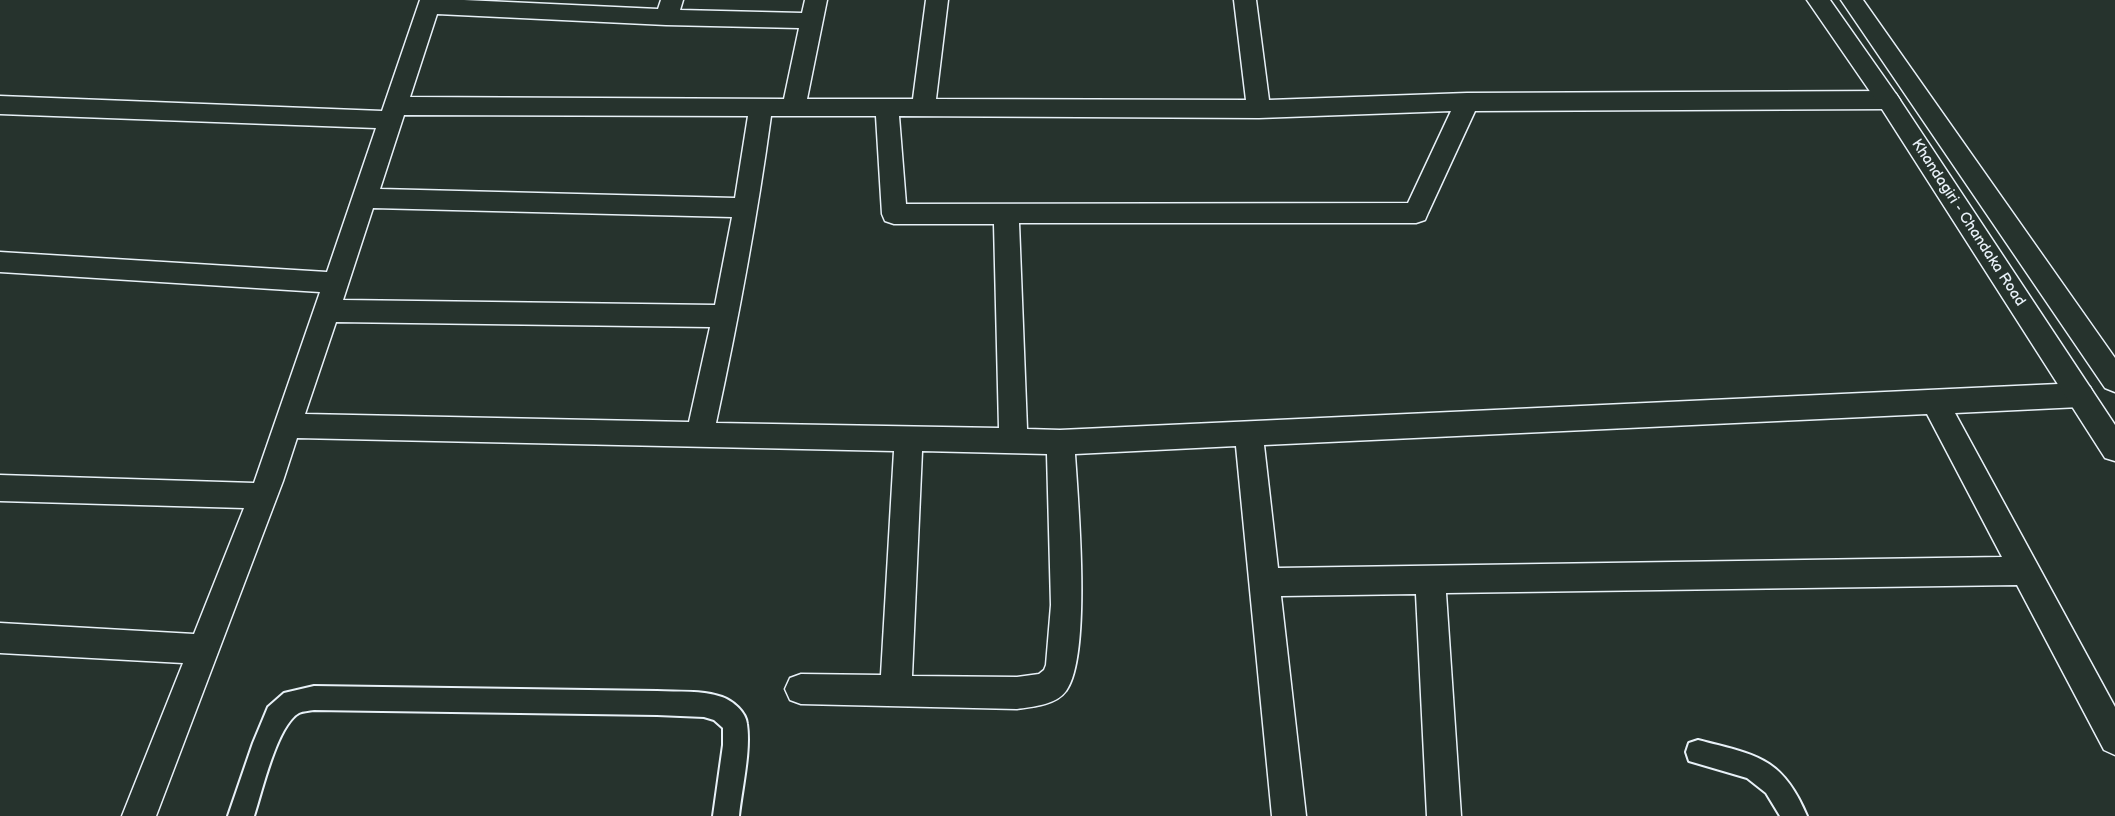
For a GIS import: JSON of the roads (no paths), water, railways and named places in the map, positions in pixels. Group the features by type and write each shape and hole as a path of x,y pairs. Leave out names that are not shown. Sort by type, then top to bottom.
{"street":[{"path":"923,108 937,0"},
{"path":"1245,0 1260,109"},
{"name":"Khandagiri - Chandaka Road","path":"1818,0 1888,100 2115,449"},
{"name":"Khandagiri - Chandaka Road","path":"1852,0 2115,380"},
{"path":"139,816 263,496 430,3 669,9 814,10 794,107"},
{"path":"0,106 392,113 761,107 1260,109 1467,102 1888,100"},
{"path":"887,108 894,214 1416,213 1467,102"},
{"path":"700,434 726,316 746,208 761,107"},
{"path":"364,198 746,208"},
{"path":"1006,214 1013,441"},
{"path":"1970,226 2006,221"},
{"path":"0,262 335,283"},
{"path":"326,311 726,316"},
{"path":"287,426 1060,442 2080,395"},
{"path":"1936,402 2115,739"},
{"path":"1249,433 1289,816"},
{"path":"896,690 909,439"},
{"path":"801,689 1017,692 1045,689 1056,680 1062,663 1066,627 1060,442"},
{"path":"0,488 263,496"},
{"path":"1264,582 2025,571"},
{"path":"1430,580 1444,816"},
{"path":"0,638 203,649"}],"lane":[{"path":"242,816 265,743 277,716 293,702 314,698 704,705 721,710 735,723 736,745 726,816"},
{"path":"1698,752 1754,767 1775,784 1794,816"}]}
